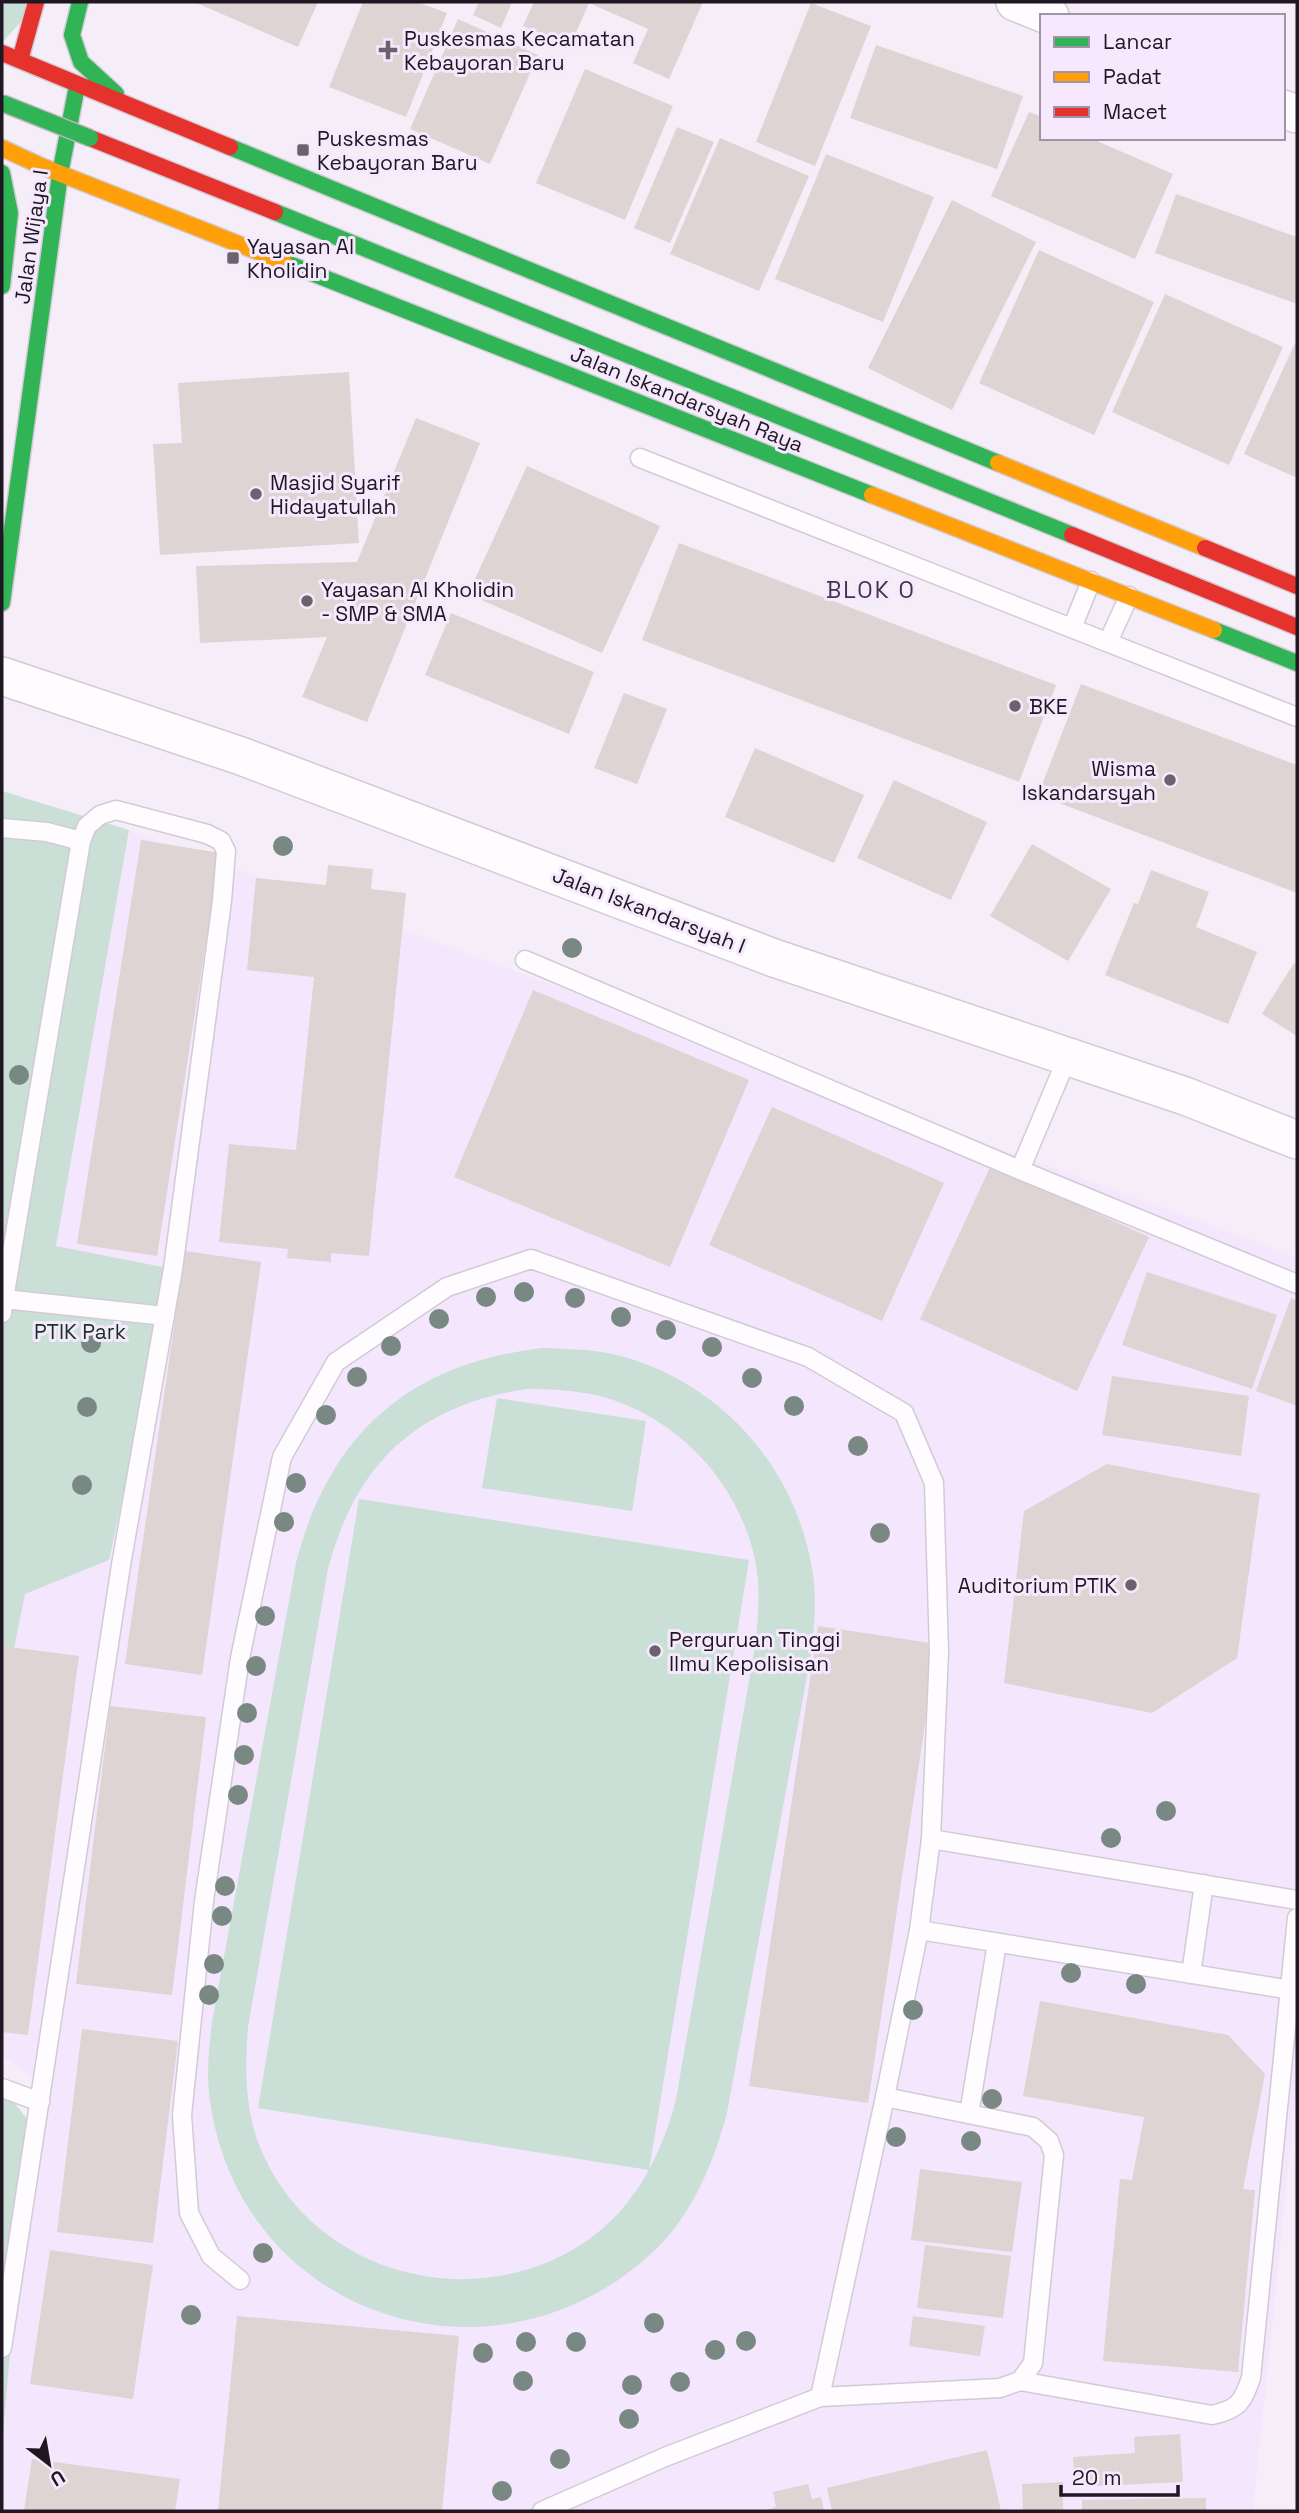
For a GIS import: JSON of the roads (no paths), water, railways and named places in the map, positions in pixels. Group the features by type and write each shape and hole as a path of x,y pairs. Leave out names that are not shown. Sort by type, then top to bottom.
{"main road":[{"path":"20,61 36,2"},
{"path":"80,2 72,35 81,62 131,108"},
{"path":"2,54 1297,586"},
{"name":"Jalan Wijaya I","path":"2,603 60,174 77,86"},
{"path":"2,103 748,402 1297,627"},
{"name":"Jalan Iskandarsyah Raya","path":"2,148 60,174 1297,663"},
{"name":"Jalan Wijaya I","path":"2,173 10,213 2,286"}],"street":[{"path":"1015,2 1045,14"},
{"name":"Jalan Iskandarsyah I","path":"2,676 241,757 774,958 1185,1096 1297,1140"}],"lane":[{"path":"640,458 1297,717"},
{"path":"1072,628 1091,581"},
{"path":"1108,642 1129,596"},
{"path":"2,2348 121,1565 165,1316 173,1269 222,901 226,851 220,841 208,834 116,810 100,815 87,826 81,841 3,1306 165,1316"},
{"path":"2,828 47,832 81,841"},
{"path":"525,960 1297,1284"},
{"path":"1020,1170 1068,1056"},
{"path":"240,2280 211,2256 189,2213 182,2115 204,1901 240,1658 282,1457 336,1362 447,1287 531,1259 808,1357 904,1413 934,1483 939,1652 931,1839 919,1930 820,2398"},
{"path":"931,1839 1297,1900"},
{"path":"1191,1974 1204,1884"},
{"path":"542,2511 665,2457 820,2398 1000,2388 1020,2381 1212,2415 1231,2411 1244,2399 1251,2378 1294,1990 1292,1952 1297,1918"},
{"path":"919,1930 1294,1990"},
{"path":"969,2114 997,1943"},
{"path":"2,2088 40,2102"},
{"path":"885,2097 1033,2127 1049,2141 1054,2155 1033,2363 1020,2381"}],"place":[{"name":"Puskesmas Kecamatan Kebayoran Baru","path":"388,50"},
{"name":"Puskesmas Kebayoran Baru","path":"303,150"},
{"name":"Yayasan Al Kholidin","path":"233,258"},
{"name":"Masjid Syarif Hidayatullah","path":"256,494"},
{"name":"Yayasan Al Kholidin - SMP & SMA","path":"307,601"},
{"name":"BKE","path":"1015,706"},
{"name":"Wisma Iskandarsyah","path":"1170,780"},
{"name":"Auditorium PTIK","path":"1131,1585"},
{"name":"Perguruan Tinggi Ilmu Kepolisisan","path":"655,1651"}],"district":[{"name":"BLOK O","path":"871,590"}],"park label":[{"name":"PTIK Park","path":"80,1331"}]}
